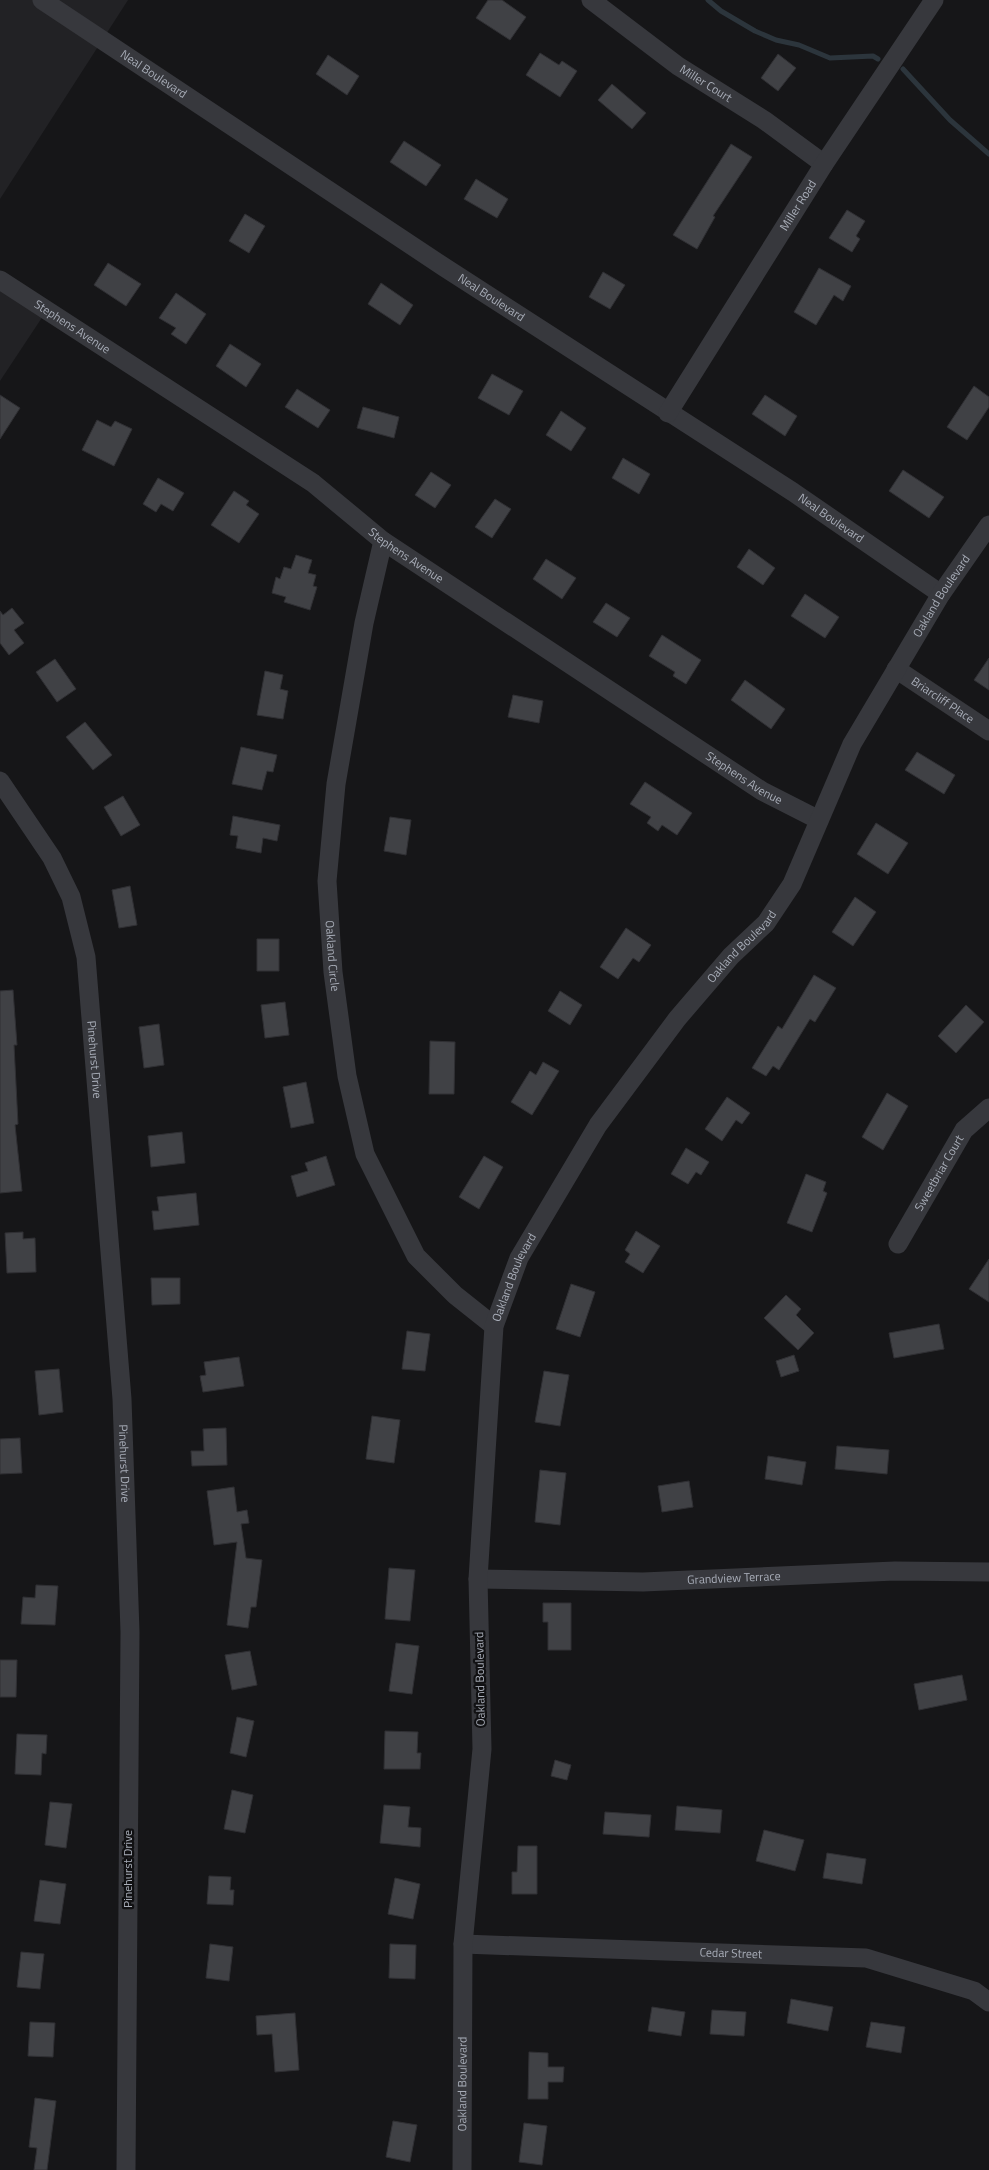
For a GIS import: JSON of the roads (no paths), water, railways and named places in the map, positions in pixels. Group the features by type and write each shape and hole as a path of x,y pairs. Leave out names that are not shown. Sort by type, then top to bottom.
{"street":[{"name":"Neal Boulevard","path":"42,0 668,413 793,492 941,594"},
{"name":"Miller Court","path":"591,0 678,66 764,120 824,164"},
{"name":"Miller Road","path":"668,413 824,164 934,0"},
{"name":"Stephens Avenue","path":"0,280 313,483 383,541 762,791 819,820"},
{"name":"Oakland Boulevard","path":"462,2170 463,1944 482,1749 478,1579 494,1326 518,1258 598,1125 677,1018 732,956 766,922 792,884 852,744 941,594 989,525"},
{"name":"Oakland Circle","path":"383,541 364,624 336,784 327,881 333,972 346,1076 364,1154 416,1256 455,1295 494,1326"},
{"name":"Briarcliff Place","path":"896,669 989,731"},
{"name":"Pinehurst Drive","path":"0,781 52,858 71,897 86,957 122,1399 130,1632 126,2170"},
{"name":"Sweetbriar Court","path":"898,1244 964,1130 989,1108"},
{"name":"Grandview Terrace","path":"478,1579 643,1582 895,1571 989,1572"},
{"name":"Cedar Street","path":"463,1944 866,1958 974,1991 989,2002"}],"waterway":[{"path":"708,0 721,11 755,31 776,40 799,45 830,58 873,56 878,59"},
{"path":"903,69 950,120 989,154"}]}
